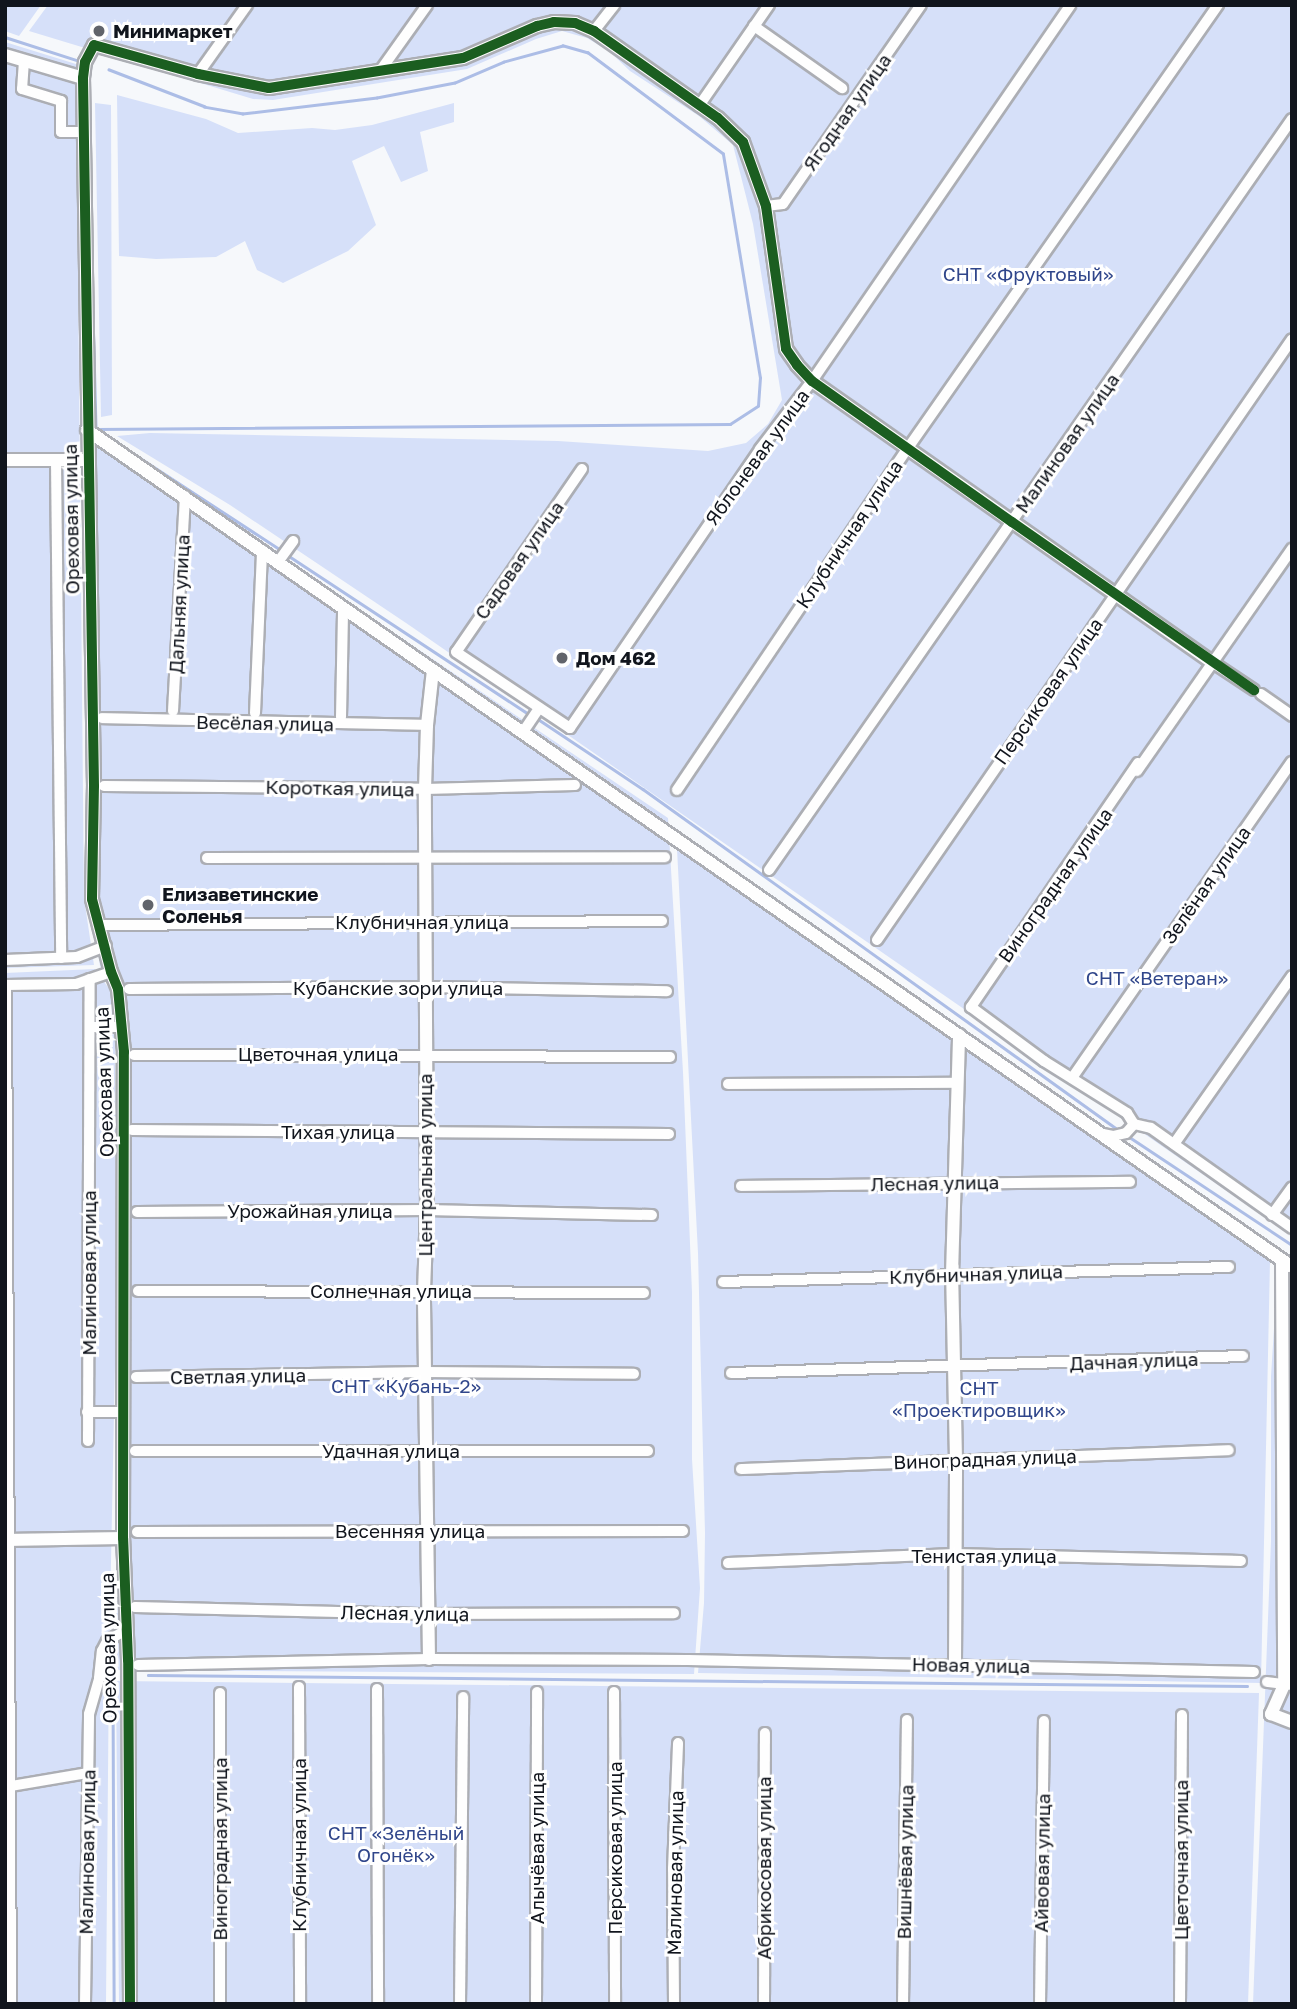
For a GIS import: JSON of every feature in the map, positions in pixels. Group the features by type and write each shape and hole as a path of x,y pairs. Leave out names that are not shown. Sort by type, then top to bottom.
{"street":[{"path":"247,5 198,74 269,88 463,58 537,26 554,22 575,23 594,31 718,118 743,142 766,206 786,349 812,381 1292,716"},
{"path":"380,71 427,5"},
{"path":"594,31 614,5"},
{"path":"699,106 769,5"},
{"name":"Ягодная улица","path":"766,206 783,204 921,5"},
{"name":"Яблоневая улица","path":"456,652 536,714 569,728 1070,5"},
{"name":"Клубничная улица","path":"677,790 908,447 1218,5"},
{"path":"754,26 842,88"},
{"name":"Ореховая улица","path":"130,2004 123,1538 121,1027 118,989 97,925 92,899 94,786 83,78 85,62 94,45 198,74"},
{"path":"5,54 83,78"},
{"path":"24,61 22,89 61,100 61,132 84,132"},
{"name":"Малиновая улица","path":"769,870 1292,120"},
{"name":"Персиковая улица","path":"877,940 1292,339"},
{"path":"87,430 262,550 285,552 342,608 1287,1264 1288,1685 1270,1714 1292,1722"},
{"path":"5,460 87,460"},
{"name":"Ореховая улица","path":"56,460 61,958"},
{"name":"Садовая улица","path":"456,652 582,469"},
{"name":"Дальняя улица","path":"173,711 186,496"},
{"path":"1135,1124 1128,1113 1072,1078 972,1007 1292,543"},
{"path":"1172,714 1292,549"},
{"path":"256,713 262,550"},
{"path":"341,717 342,608"},
{"name":"Центральная улица","path":"429,1659 424,1291 427,1210 425,789 427,725 433,670"},
{"path":"523,732 536,714"},
{"name":"Весёлая улица","path":"103,718 427,725"},
{"name":"Зелёная улица","path":"1072,1078 1292,762"},
{"name":"Виноградная улица","path":"972,1007 1138,764"},
{"name":"Короткая улица","path":"104,786 425,789 575,785"},
{"path":"207,858 665,858"},
{"name":"Клубничная улица","path":"97,925 662,921"},
{"path":"5,960 77,957 106,946"},
{"path":"11,2004 7,1787 6,985 76,984 111,972"},
{"path":"1174,1144 1292,976"},
{"name":"Малиновая улица","path":"88,1441 90,979"},
{"name":"Кубанские зори улица","path":"129,989 426,987 667,992"},
{"path":"91,1027 121,1027"},
{"path":"954,1664 956,1460 952,1273 958,1035"},
{"name":"Цветочная улица","path":"134,1055 670,1057"},
{"path":"728,1084 957,1083"},
{"path":"1100,1134 1113,1136 1126,1133 1135,1124 1144,1124 1292,1228"},
{"name":"Тихая улица","path":"132,1130 669,1134"},
{"name":"Лесная улица","path":"741,1186 1130,1182"},
{"path":"1272,1215 1292,1187"},
{"name":"Урожайная улица","path":"136,1212 427,1210 652,1216"},
{"name":"Клубничная улица","path":"723,1282 952,1273 1229,1267"},
{"name":"Солнечная улица","path":"138,1291 644,1293"},
{"name":"Дачная улица","path":"731,1373 1243,1356"},
{"name":"Светлая улица","path":"136,1377 425,1372 634,1374"},
{"path":"88,1412 123,1412"},
{"name":"Виноградная улица","path":"741,1469 1229,1450"},
{"name":"Удачная улица","path":"135,1451 648,1451"},
{"name":"Весенняя улица","path":"137,1532 683,1531"},
{"path":"6,1540 123,1538"},
{"name":"Тенистая улица","path":"728,1563 955,1554 1241,1561"},
{"name":"Лесная улица","path":"135,1607 430,1614 674,1613"},
{"name":"Малиновая улица","path":"85,2004 89,1714 99,1678 102,1651 107,1641 126,1630"},
{"name":"Новая улица","path":"138,1665 429,1659 688,1660 1254,1672"},
{"path":"1267,1682 1288,1685"},
{"name":"Клубничная улица","path":"299,1687 300,2004"},
{"path":"377,1689 378,2004"},
{"name":"Алычёвая улица","path":"536,2004 537,1692"},
{"name":"Персиковая улица","path":"614,1692 615,2004"},
{"name":"Виноградная улица","path":"220,1693 220,2004"},
{"path":"460,2004 463,1697"},
{"name":"Цветочная улица","path":"1180,2004 1182,1715"},
{"name":"Вишнёвая улица","path":"902,2004 907,1720"},
{"name":"Айвовая улица","path":"1040,2004 1044,1721"},
{"name":"Абрикосовая улица","path":"764,2004 765,1733"},
{"name":"Малиновая улица","path":"674,2004 673,1869 678,1743"},
{"path":"7,1787 88,1773"}],"green space":[{"path":"5,5 41,5 19,36 5,31"},
{"name":"СНТ «Фруктовый»","path":"48,5 1292,5 1292,1236 409,625 230,505 117,436 150,433 558,441 708,451 746,443 768,424 782,400 753,224 733,145 699,116 630,71 609,51 587,38 562,31 536,39 467,69 273,100 253,99 29,31"},
{"path":"5,42 76,64 84,898 94,965 5,968"},
{"path":"117,95 206,119 238,133 312,128 335,130 372,125 454,103 454,122 420,132 428,171 401,182 384,146 352,161 376,225 348,251 283,283 257,270 245,241 216,257 156,259 119,256"},
{"path":"95,103 111,105 112,415 101,417"},
{"name":"СНТ «Кубань-2»","path":"83,423 668,818 683,1072 692,1292 692,1459 700,1588 694,1674 115,1670 120,1444 118,991 100,966 88,881"},
{"name":"СНТ «Проектировщик»","path":"677,849 1270,1261 1261,1683 698,1673 704,1603 705,1533 698,1253"},
{"path":"95,969 115,997 115,1365 106,2004 5,2004 5,973"},
{"path":"1279,1248 1292,1257 1292,2004 1253,2004 1271,1541 1271,1376"},
{"name":"СНТ «Зелёный Огонёк»","path":"116,1681 1259,1693 1248,2004 119,2004"}],"waterway":[{"path":"5,37 76,60"},
{"path":"96,429 730,424 758,406 760,378 723,154 588,53 563,46 504,62 455,83 377,98 243,114 205,107 109,70"},
{"path":"93,313 96,429 281,550"},
{"path":"286,554 532,716"},
{"path":"538,719 643,789 1117,1129"},
{"path":"1131,1138 1292,1245"},
{"path":"148,1675 1247,1686"},
{"path":"113,1678 114,2004"}],"cycle path":[{"path":"130,2004 128,1660 123,1538 124,1052 118,989 92,899 94,786 83,78 85,62 94,45 198,74 269,88 463,58 537,26 554,22 575,23 594,31 718,118 743,142 766,206 786,349 812,381 1254,690"}],"place":[{"name":"Минимаркет","path":"99,31"},
{"name":"Дом 462","path":"562,658"},
{"name":"Елизаветинские Соленья","path":"148,905"}],"park label":[{"name":"СНТ «Ветеран»","path":"1157,978"}]}
